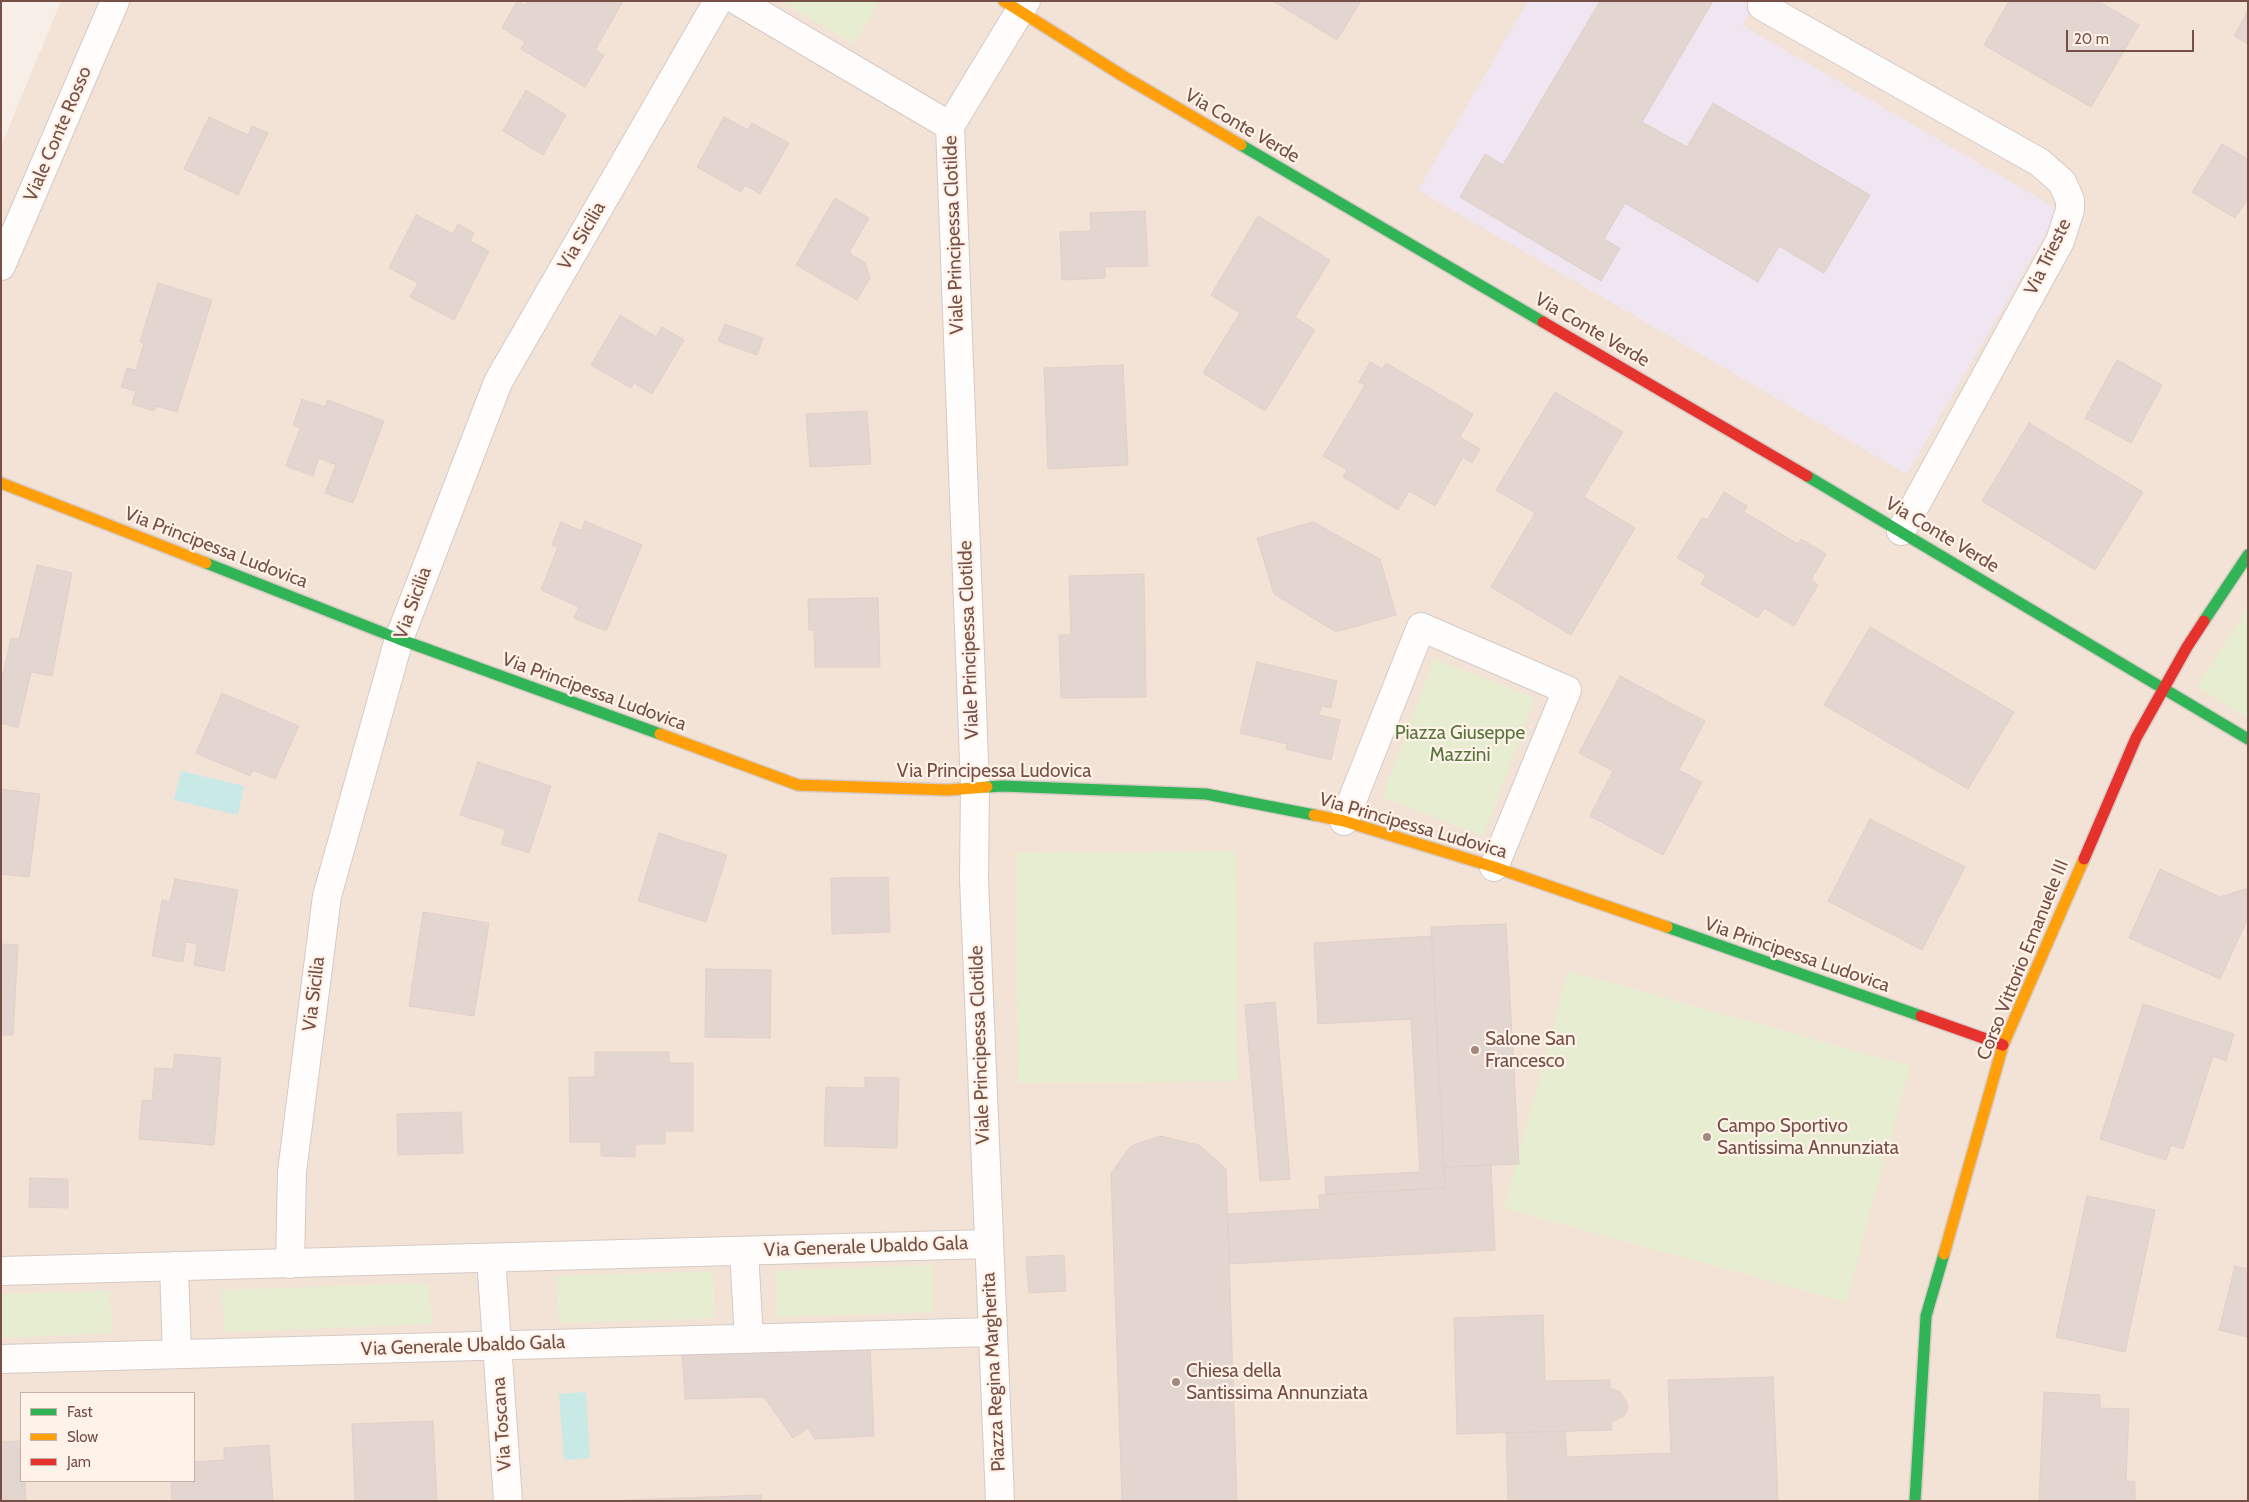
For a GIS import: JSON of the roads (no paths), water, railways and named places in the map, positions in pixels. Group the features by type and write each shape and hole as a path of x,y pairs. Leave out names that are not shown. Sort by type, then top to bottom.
{"street":[{"name":"Viale Conte Rosso","path":"1,266 115,1"},
{"name":"Via Sicilia","path":"290,1264 292,1172 326,896 399,639 498,382 718,1"},
{"path":"738,1 950,126 1017,4"},
{"name":"Via Conte Verde","path":"1017,4 1123,76 1902,531 2248,739"},
{"name":"Via Trieste","path":"1762,6 2043,165 2062,182 2070,200 2070,210 2060,240 1902,531"},
{"name":"Viale Principessa Clotilde","path":"950,126 975,787 974,879 988,1244"},
{"name":"Via Principessa Ludovica","path":"1,482 399,639 798,786 948,790 1002,786 1206,794 1344,821 1494,867 2003,1045"},
{"name":"Corso Vittorio Emanuele III","path":"1915,1501 1926,1316 2003,1045 2136,738 2164,688 2248,555"},
{"path":"1344,821 1421,627 1567,690 1494,867"},
{"name":"Via Generale Ubaldo Gala","path":"1,1271 988,1244"},
{"name":"Piazza Regina Margherita","path":"988,1244 1000,1501"},
{"name":"Via Generale Ubaldo Gala","path":"744,1251 749,1339"},
{"name":"Via Toscana","path":"490,1258 508,1501"},
{"path":"174,1266 178,1354"},
{"name":"Via Generale Ubaldo Gala","path":"1,1359 992,1332"}],"water":[{"path":"181,771 244,786 238,815 174,800"},
{"path":"586,1392 590,1458 564,1460 559,1394"}],"place":[{"name":"Salone San Francesco","path":"1475,1050"},
{"name":"Campo Sportivo Santissima Annunziata","path":"1707,1137"},
{"name":"Chiesa della Santissima Annunziata","path":"1176,1382"}],"park label":[{"name":"Piazza Giuseppe Mazzini","path":"1460,744"}]}
